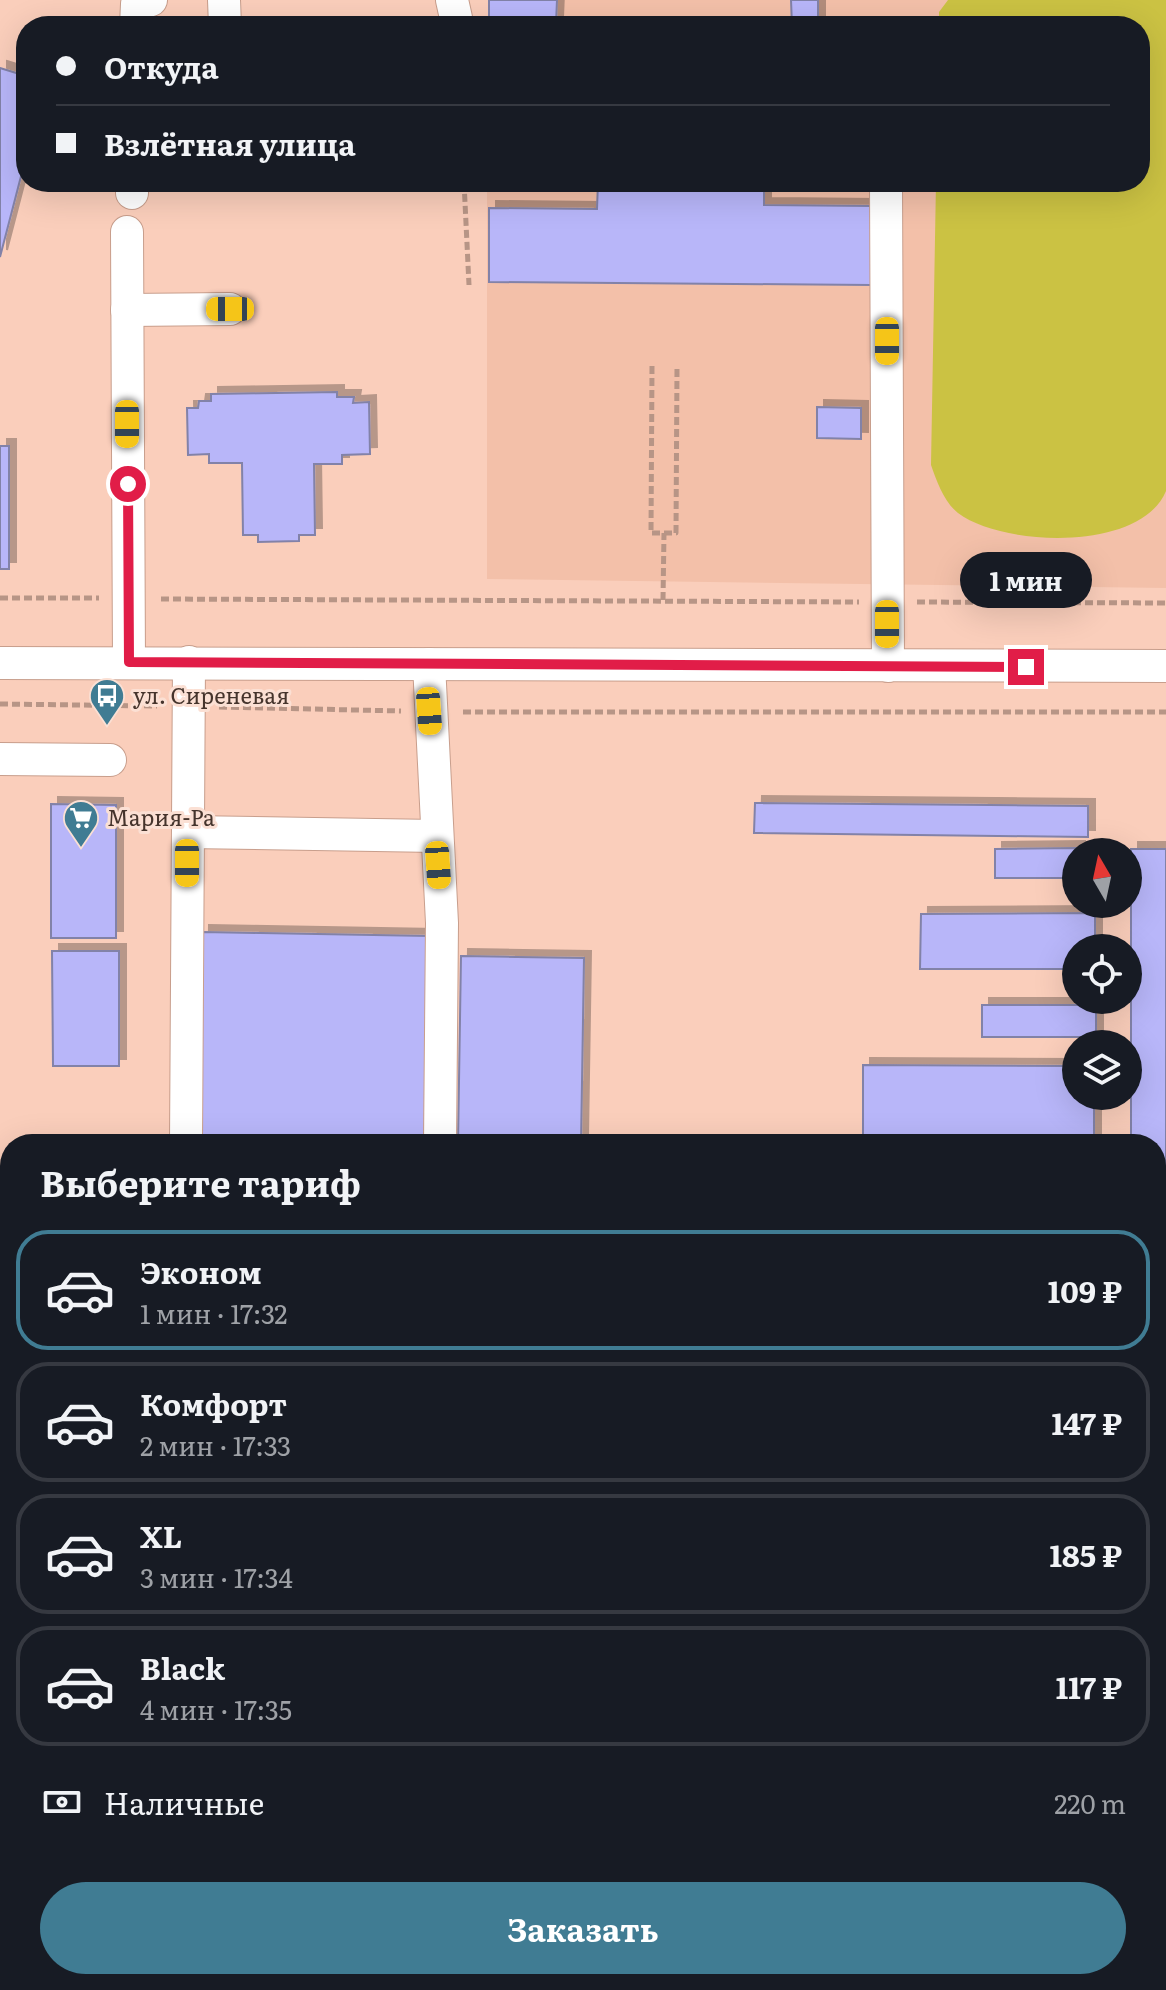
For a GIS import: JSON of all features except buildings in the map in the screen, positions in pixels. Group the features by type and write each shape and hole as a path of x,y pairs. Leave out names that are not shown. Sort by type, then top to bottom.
{"street":[{"path":"136,16 137,4 151,0"},
{"path":"886,192 888,666"},
{"path":"127,232 129,662"},
{"path":"127,310 230,309"},
{"path":"186,1134 189,662"},
{"path":"0,663 1166,666"},
{"path":"429,664 442,923 440,1134"},
{"path":"0,759 110,760"},
{"path":"188,832 436,836"}],"path":[{"path":"464,192 469,285"},
{"path":"652,366 651,533 676,533 677,367"},
{"path":"663,600 664,533"},
{"path":"0,598 1166,603"},
{"path":"0,704 607,714 722,710 1166,712"}],"shaded area":[{"path":"557,0 1166,0 1166,588 487,579 487,192 1150,192 1150,16 556,16"},
{"path":"948,0 1166,0 1166,491 1152,511 1129,525 1101,534 1070,538 1006,532 979,524 958,513 938,485 931,465 936,192 1150,192 1150,16 939,16"}],"place":[{"name":"ул. Сиреневая","path":"107,727"},
{"name":"Мария-Ра","path":"81,849"}],"route":[{"path":"128,484 129,662 1026,667"}]}
